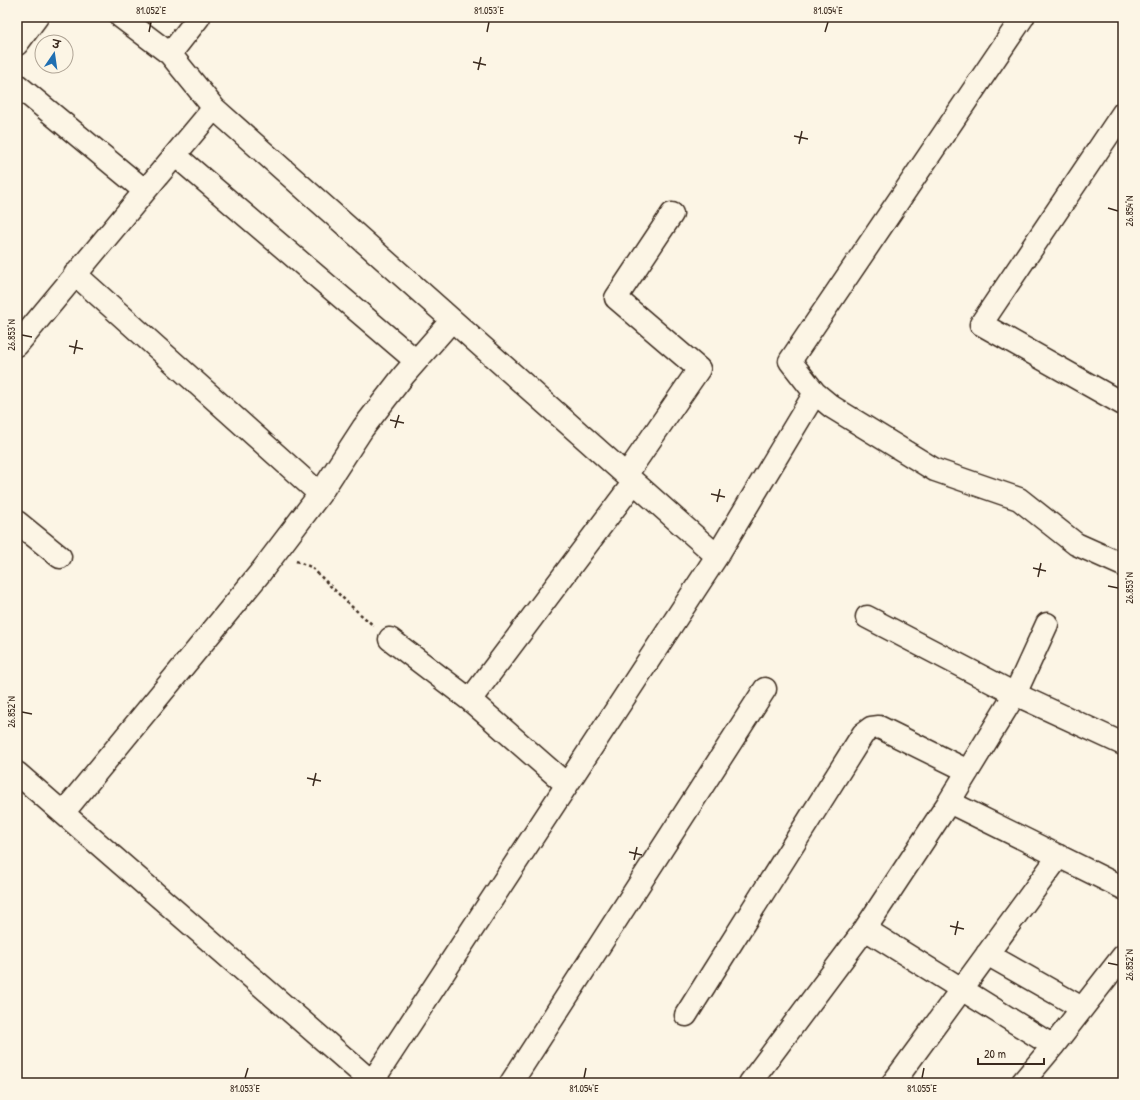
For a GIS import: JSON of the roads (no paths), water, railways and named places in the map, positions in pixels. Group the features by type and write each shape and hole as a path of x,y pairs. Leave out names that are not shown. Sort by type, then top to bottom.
{"street":[{"path":"17,44 37,17"},
{"path":"121,17 170,54 214,108 717,556"},
{"path":"170,54 199,17"},
{"path":"1023,17 790,360 815,393 832,407 935,470 1019,499 1076,544 1123,565"},
{"path":"17,85 145,191"},
{"path":"17,345 214,108"},
{"path":"1123,113 981,324 1123,404"},
{"path":"175,155 416,361"},
{"path":"470,700 630,478 699,369 616,298 672,214"},
{"path":"75,274 320,494"},
{"path":"63,813 274,553 320,494 363,428 416,361 452,320"},
{"path":"17,773 372,1082 717,556 815,393"},
{"path":"17,522 60,557"},
{"path":"867,617 1015,694 1123,744"},
{"path":"750,1083 865,929 949,802 1015,694 1047,624"},
{"path":"390,639 470,700 567,785"},
{"path":"511,1083 765,689"},
{"path":"686,1015 863,734 871,728 880,727 968,771"},
{"path":"949,802 1123,888"},
{"path":"893,1083 1059,856"},
{"path":"865,929 1053,1046"},
{"path":"987,954 1082,1008"},
{"path":"1022,1083 1053,1046 1123,956"}]}
